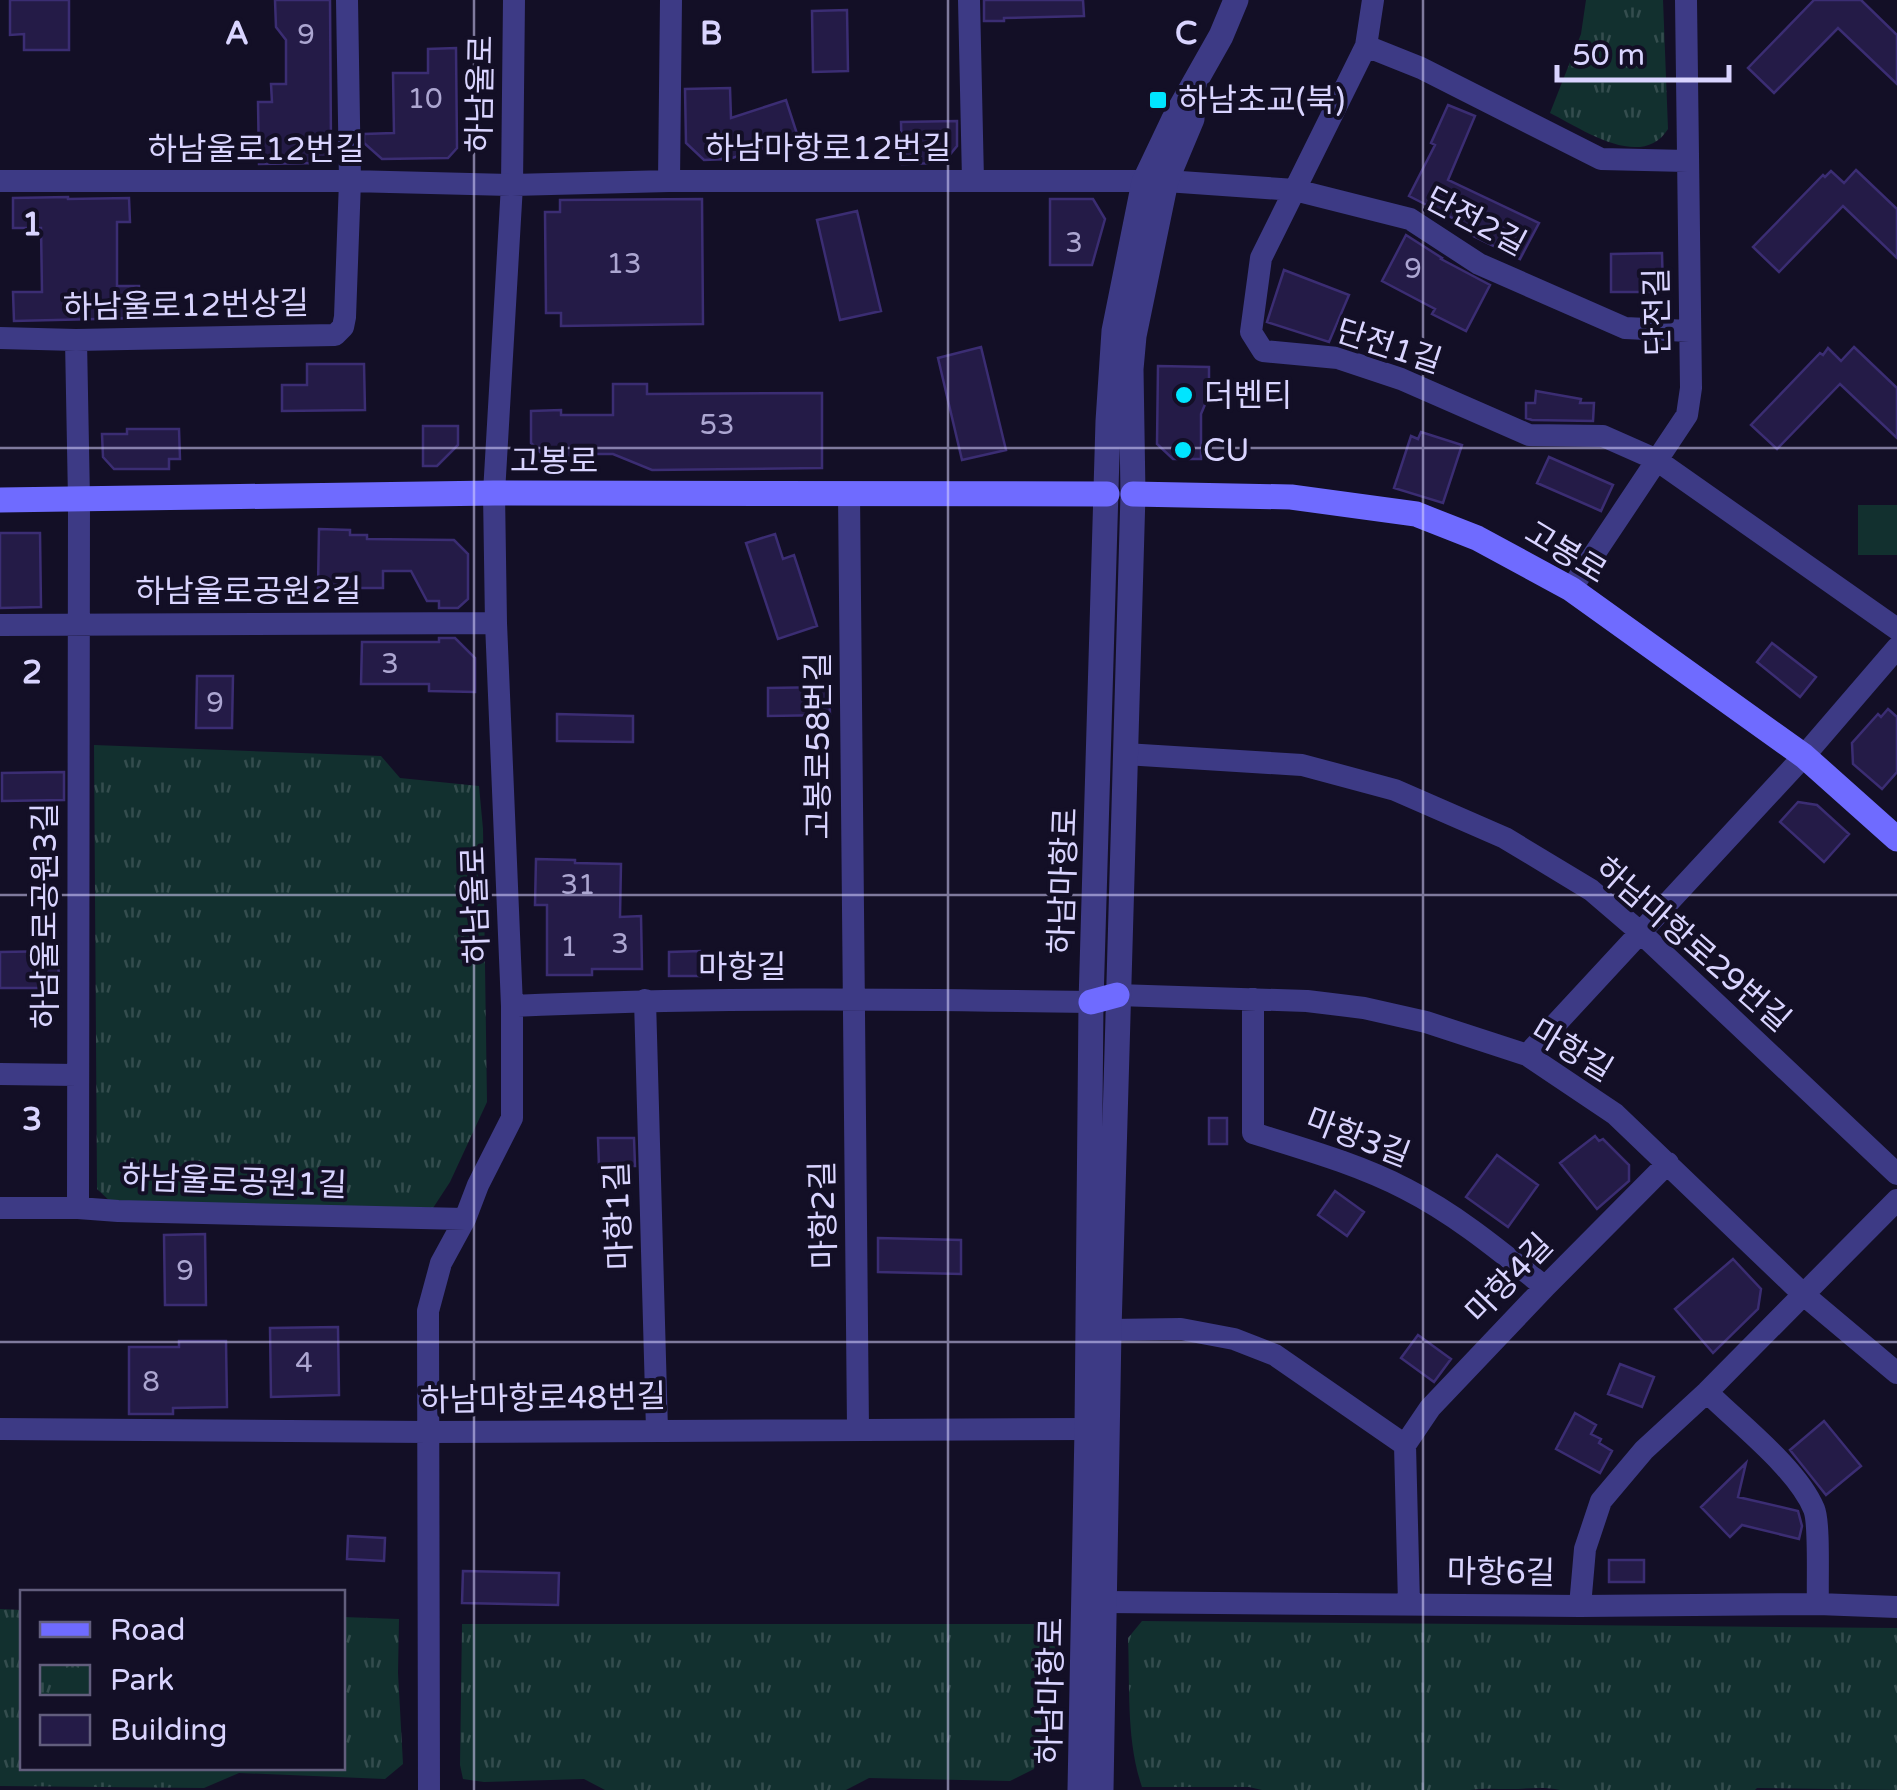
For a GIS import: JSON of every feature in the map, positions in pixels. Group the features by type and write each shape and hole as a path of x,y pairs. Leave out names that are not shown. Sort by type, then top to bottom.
{"main road":[{"name":"고봉로","path":"0,500 494,494 1120,494 1291,496 1416,514 1477,538 1571,589 1804,756 1897,839"},
{"path":"1092,1002 1117,996"}],"street":[{"path":"346,0 350,181"},
{"name":"하남울로","path":"429,1790 428,1311 441,1263 512,1118 512,1006 494,494 512,184 514,0"},
{"path":"669,181 671,0"},
{"path":"969,0 973,180"},
{"name":"하남마항로","path":"1101,1790 1125,754 1120,494 1108,422 1114,331 1173,121 1236,0"},
{"name":"하남마항로","path":"1155,181 1190,122 1250,0"},
{"name":"단전1길","path":"1373,0 1366,46 1261,258 1250,332 1264,351 1338,358 1401,379 1528,435 1603,436 1655,459 1897,629"},
{"name":"단전길","path":"1571,589 1686,415 1690,388 1686,0"},
{"path":"1366,46 1421,68 1600,160 1688,161"},
{"name":"하남울로12번길","path":"0,181 512,184"},
{"name":"하남울로12번상길","path":"0,338 335,335 343,327 345,317 350,181"},
{"name":"하남마항로12번길","path":"512,184 1155,181"},
{"name":"단전2길","path":"1155,181 1295,190 1410,219 1479,264 1625,328 1689,331"},
{"name":"하남울로공원3길","path":"76,340 78,1208"},
{"name":"고봉로58번길","path":"849,494 852,999"},
{"name":"하남마항로","path":"1080,1790 1092,1002 1120,494"},
{"name":"하남울로공원2길","path":"0,625 496,622"},
{"path":"1527,1055 1804,756 1897,648"},
{"name":"하남마항로29번길","path":"1125,754 1302,766 1395,790 1505,838 1590,890 1640,932 1897,1174"},
{"name":"마항길","path":"1117,996 1306,1001 1364,1008 1426,1022 1527,1055 1614,1114 1804,1295 1897,1373"},
{"name":"마항2길","path":"852,999 858,1429"},
{"name":"마항3길","path":"1253,999 1253,1132 1328,1156 1405,1188 1469,1226 1545,1286"},
{"name":"마항길","path":"512,1006 645,1000 1092,1002"},
{"name":"마항1길","path":"645,1000 657,1430"},
{"path":"0,1074 77,1076"},
{"name":"마항4길","path":"1405,1444 1430,1408 1668,1163"},
{"path":"1580,1606 1585,1548 1601,1501 1644,1450 1897,1200"},
{"name":"하남울로공원1길","path":"0,1208 465,1220"},
{"path":"1109,1330 1180,1329 1234,1340 1275,1355 1405,1444 1409,1604"},
{"path":"1706,1392 1782,1464 1815,1511 1818,1604"},
{"name":"하남마항로48번길","path":"0,1430 1087,1429"},
{"name":"마항6길","path":"1105,1602 1897,1607"}],"green space":[{"path":"1586,0 1663,0 1668,129 1657,141 1628,147 1611,143 1550,113 1581,34"},
{"path":"1858,505 1897,505 1897,555 1858,555"},
{"path":"94,745 381,756 400,778 479,786 487,1102 450,1182 433,1208 112,1203 97,1189"},
{"path":"0,1609 20,1610 20,1770 345,1770 345,1617 399,1619 403,1764 385,1779 239,1773 204,1788 0,1786"},
{"path":"1142,1621 1897,1628 1897,1790 1142,1787 1131,1732 1128,1638"},
{"path":"462,1624 1057,1624 1055,1660 1043,1678 1041,1738 1034,1769 1010,1781 869,1778 846,1790 605,1790 584,1779 463,1779"}],"building":[{"path":"10,0 69,0 69,50 24,50 24,34 10,35"},
{"path":"275,0 330,0 331,153 320,163 259,164 258,102 272,102 271,84 286,84 286,40 276,27"},
{"path":"984,0 1083,0 1084,16 984,21"},
{"path":"1814,0 1861,0 1897,35 1897,84 1838,28 1774,93 1748,68"},
{"path":"847,10 848,71 813,72 812,11"},
{"path":"456,48 457,148 448,158 382,159 364,143 364,134 394,133 393,73 428,73 428,49"},
{"path":"730,88 731,118 786,100 798,137 729,159 704,160 686,143 685,89"},
{"path":"1448,105 1475,116 1448,180 1539,223 1520,259 1469,234 1472,228 1409,196 1435,145 1431,143"},
{"path":"957,121 957,146 943,163 902,164 901,122"},
{"path":"1856,170 1897,209 1897,258 1843,206 1779,272 1753,247 1823,175 1831,171 1844,183"},
{"path":"13,198 129,198 130,222 117,222 117,286 139,286 139,318 14,321 13,292 42,292 41,228 13,228"},
{"path":"702,199 703,324 561,326 561,313 546,313 545,212 560,212 560,200"},
{"path":"1050,199 1093,199 1105,219 1092,265 1050,265"},
{"path":"857,211 881,311 840,320 817,220"},
{"path":"1406,235 1490,285 1466,331 1432,314 1435,309 1382,281"},
{"path":"1662,253 1663,292 1611,292 1611,254"},
{"path":"1284,270 1349,295 1329,342 1267,322"},
{"path":"981,347 1006,450 962,460 938,358"},
{"path":"1854,347 1897,388 1897,438 1840,384 1777,449 1751,425 1820,353 1823,355 1828,348 1841,361"},
{"path":"307,364 364,364 365,410 282,411 282,385 307,385"},
{"path":"1158,366 1209,367 1209,395 1201,414 1201,459 1173,459 1157,444"},
{"path":"613,384 647,384 647,394 822,393 822,468 652,470 613,454 586,454 586,461 550,462 531,443 531,411 613,415"},
{"path":"1536,391 1594,403 1593,421 1526,418 1526,403 1535,403"},
{"path":"423,426 458,426 458,445 437,466 423,466"},
{"path":"127,429 179,429 180,459 169,459 169,469 114,469 103,457 102,434 127,434"},
{"path":"1421,432 1462,445 1443,503 1394,488 1411,436 1418,439"},
{"path":"1549,457 1613,485 1601,511 1537,483"},
{"path":"319,529 350,530 350,535 367,535 367,539 454,540 468,554 468,599 458,608 439,608 439,601 427,601 411,571 383,571 383,588 318,588"},
{"path":"0,533 40,533 41,607 0,608"},
{"path":"775,534 783,559 794,555 817,626 778,639 746,543"},
{"path":"439,638 455,638 475,658 475,692 429,691 429,684 361,684 362,642 439,642"},
{"path":"1772,643 1816,677 1800,697 1757,662"},
{"path":"197,676 233,676 232,728 196,728"},
{"path":"829,687 830,715 768,716 768,688"},
{"path":"1888,709 1897,717 1897,772 1882,789 1853,764 1852,743 1878,714 1881,717"},
{"path":"557,714 633,716 633,742 557,741"},
{"path":"64,772 64,800 2,801 2,773"},
{"path":"1798,802 1817,805 1849,834 1824,862 1780,822"},
{"path":"536,859 621,864 620,917 641,916 642,969 592,969 592,975 547,975 547,905 535,905"},
{"path":"58,951 59,988 0,988 0,952"},
{"path":"700,951 701,976 669,976 669,952"},
{"path":"1209,1118 1227,1118 1227,1144 1209,1144"},
{"path":"1595,1136 1629,1165 1629,1181 1597,1209 1560,1163"},
{"path":"598,1138 634,1138 635,1166 599,1167"},
{"path":"1497,1155 1538,1185 1508,1227 1466,1197"},
{"path":"1335,1191 1364,1212 1347,1236 1318,1215"},
{"path":"205,1234 206,1305 165,1305 164,1235"},
{"path":"878,1238 961,1240 961,1274 878,1272"},
{"path":"1733,1259 1761,1289 1758,1309 1713,1353 1675,1309"},
{"path":"338,1327 339,1395 271,1397 270,1328"},
{"path":"1418,1335 1451,1359 1434,1382 1401,1358"},
{"path":"179,1341 226,1341 227,1407 173,1408 173,1414 129,1414 129,1347 179,1347"},
{"path":"1620,1364 1654,1377 1642,1407 1608,1394"},
{"path":"1575,1413 1596,1425 1591,1434 1612,1451 1600,1473 1556,1449"},
{"path":"1824,1421 1861,1466 1826,1495 1790,1450"},
{"path":"1746,1463 1738,1497 1798,1511 1802,1526 1799,1539 1742,1525 1730,1537 1701,1507"},
{"path":"348,1536 385,1538 384,1561 347,1559"},
{"path":"1609,1560 1644,1560 1644,1582 1609,1582"},
{"path":"463,1571 559,1573 558,1605 462,1603"}],"place":[{"name":"하남초교(북)","path":"1158,100"},
{"name":"더벤티","path":"1184,395"},
{"name":"CU","path":"1183,450"}]}
